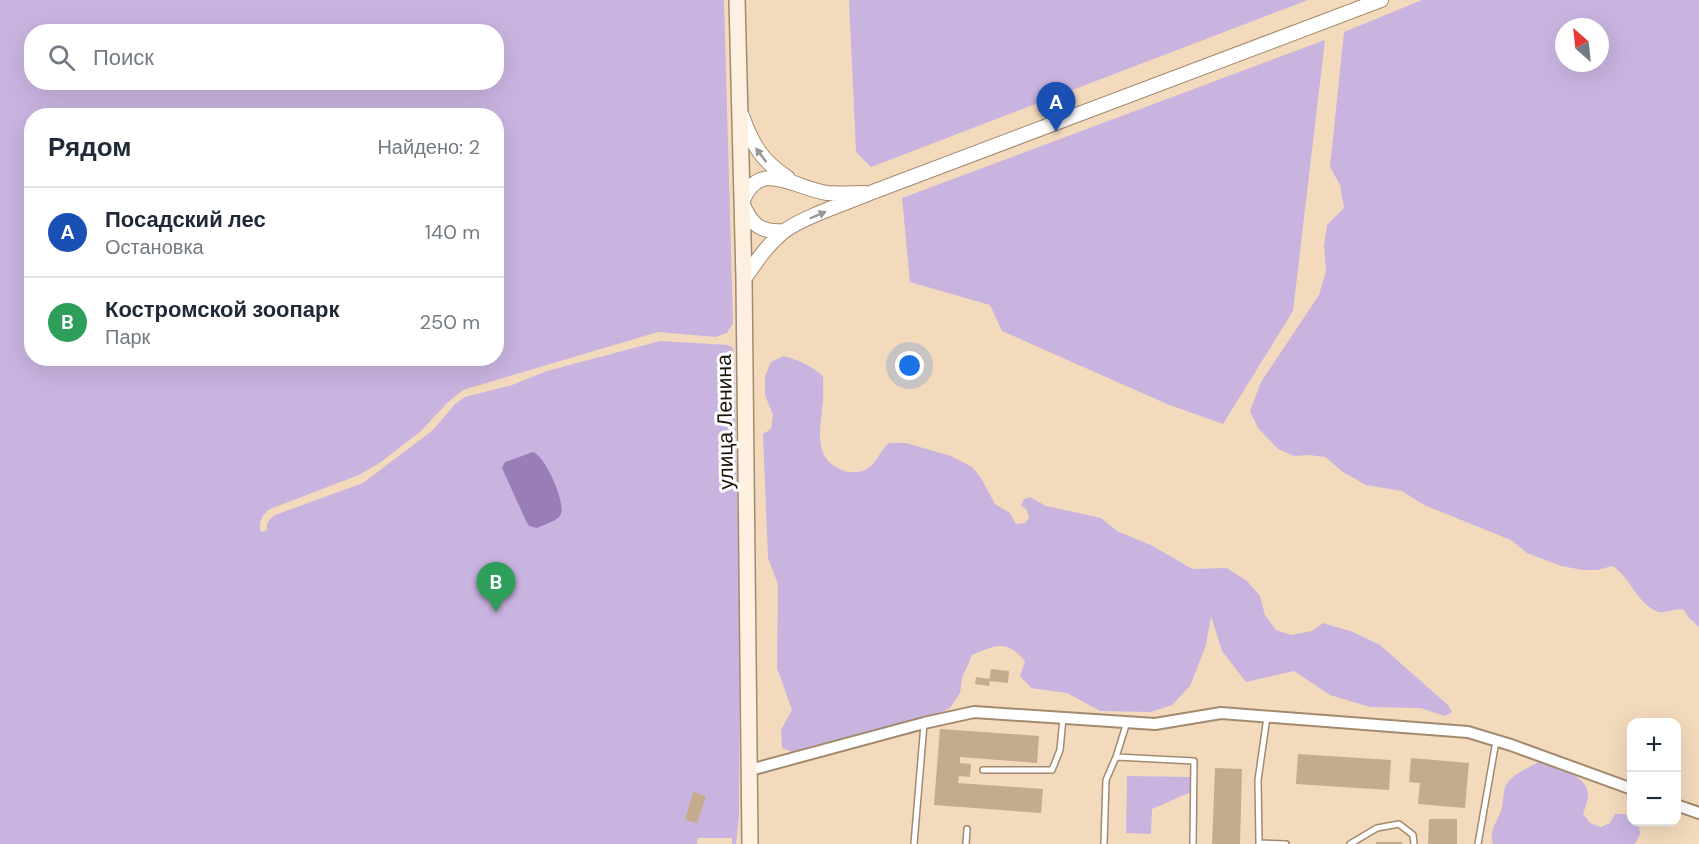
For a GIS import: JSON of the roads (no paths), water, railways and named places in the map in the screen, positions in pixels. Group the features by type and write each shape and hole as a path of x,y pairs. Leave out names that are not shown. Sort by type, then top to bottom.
{"main road":[{"name":"улица Ленина","path":"737,0 744,279 750,844"}],"street":[{"path":"870,193 828,193 767,177 754,183 746,192 742,203 749,219 759,227 772,232 784,231 870,193 1381,0"},
{"path":"740,110 752,143 770,166 800,186"},
{"path":"744,279 766,248 784,231"},
{"path":"750,770 924,723 974,712 1155,724 1221,713 1468,732 1627,787"},
{"path":"1681,806 1699,813"}],"lane":[{"path":"1267,717 1258,780 1259,843 1286,844"},
{"path":"983,770 1052,770 1060,750 1063,718"},
{"path":"1104,844 1106,780 1127,722"},
{"path":"914,844 924,723"},
{"path":"1478,844 1496,741"},
{"path":"1116,757 1194,761 1193,844"},
{"path":"1350,844 1377,828 1399,824 1413,835 1414,844"},
{"path":"966,844 967,829"}],"place":[{"name":"Посадский лес","path":"1056,132"},
{"name":"Костромской зоопарк","path":"496,612"}]}
